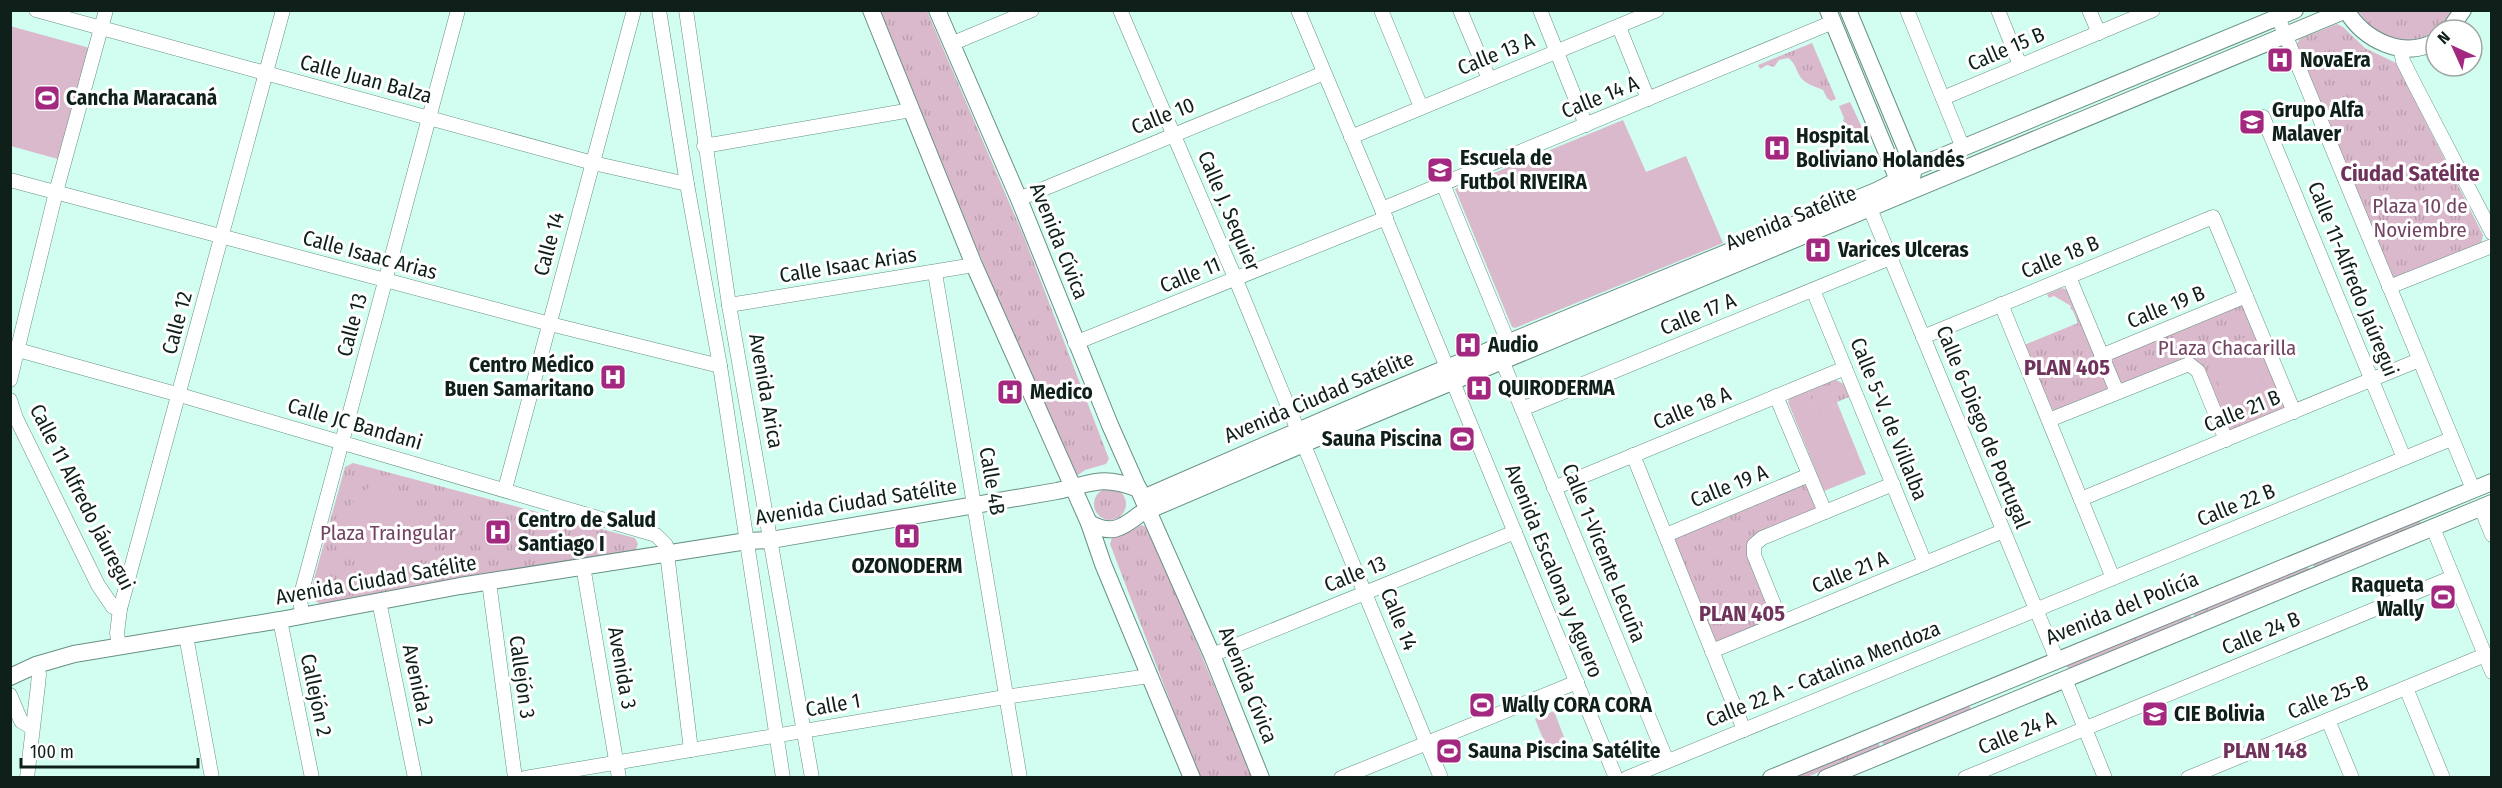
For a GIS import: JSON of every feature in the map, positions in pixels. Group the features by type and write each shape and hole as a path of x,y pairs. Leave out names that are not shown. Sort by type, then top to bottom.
{"main road":[{"path":"871,10 974,265 1089,523 1149,676 1192,777"},
{"name":"Avenida Cívica","path":"937,10 1018,199 1075,343 1212,655 1262,777"},
{"name":"Avenida Satélite","path":"1867,203 1914,168 2276,14 2295,10"},
{"path":"2346,10 2355,24 2380,42 2400,47 2424,45"},
{"name":"Avenida Satélite","path":"1450,374 1502,350 1867,203 1911,191 2346,10"},
{"path":"1849,12 1914,168 1911,191 1898,180 1830,16 1849,12"},
{"path":"2120,82 2128,101"},
{"path":"1963,148 1970,167"},
{"name":"Avenida Ciudad Satélite","path":"1089,523 1101,529 1119,528 1143,499 1450,374"},
{"name":"Avenida Ciudad Satélite","path":"10,677 36,665 74,654 583,566 747,541 771,540 975,506 1104,480 1114,480 1143,499"},
{"name":"Avenida del Policía","path":"1771,777 2492,482"},
{"path":"2473,489 2486,506"},
{"name":"Avenida del Policía","path":"1826,777 2486,506"},
{"path":"2425,508 2433,528"},
{"path":"2057,660 2065,679"}],"street":[{"name":"Calle Juan Balza","path":"36,10 593,163 687,184"},
{"path":"10,380 56,192 106,10"},
{"name":"Calle 12","path":"119,648 117,633 120,609 283,10"},
{"name":"Calle 13","path":"302,615 300,598 458,10"},
{"name":"Calle 14","path":"505,489 634,10"},
{"name":"Avenida Arica","path":"659,10 720,366 783,777"},
{"name":"Avenida Arica","path":"686,10 704,146 729,305 812,777"},
{"path":"951,44 1032,10"},
{"name":"Calle J. Sequier","path":"1120,10 1236,279 1300,437"},
{"name":"Avenida Escalona y Aguero","path":"1298,10 1616,777"},
{"path":"1381,10 1421,107"},
{"path":"1460,10 1489,79"},
{"path":"1540,10 1586,125"},
{"name":"Calle 13 A","path":"1351,136 1657,10"},
{"path":"1906,10 1963,148"},
{"path":"1998,10 2020,65"},
{"path":"2090,10 2099,33"},
{"name":"Calle 15 B","path":"1943,98 2153,10"},
{"path":"2276,14 2473,489"},
{"name":"Calle 14 A","path":"1384,214 1443,184 1648,99 1830,16"},
{"path":"1620,27 1648,99"},
{"path":"2400,47 2405,66 2489,222"},
{"name":"Calle 10","path":"1018,199 1324,73"},
{"path":"704,146 911,111"},
{"name":"Calle 11-Alfredo Jaúregui","path":"2263,117 2404,458"},
{"name":"Calle Isaac Arias","path":"10,180 550,324 720,366"},
{"name":"Calle 1-Vicente Lecuña","path":"1443,184 1522,409 1667,761"},
{"name":"Calle 6-Diego de Portugal","path":"1867,203 2057,660"},
{"name":"Calle 11","path":"1075,343 1236,279 1384,214"},
{"name":"Calle 18 B","path":"1923,337 2213,217 2246,296"},
{"path":"2389,287 2492,246"},
{"name":"Calle 17 A","path":"1522,409 1890,258"},
{"name":"Calle Isaac Arias","path":"729,305 974,265"},
{"name":"Calle 4B","path":"935,273 1020,777"},
{"path":"2069,276 2116,392"},
{"name":"Calle 5-V. de Villalba","path":"1813,290 1925,563"},
{"path":"2246,296 2294,412"},
{"name":"Calle 19 B","path":"2101,356 2246,296"},
{"path":"2001,304 2113,578"},
{"name":"Calle JC Bandani","path":"18,350 180,394 656,535 666,545 667,554"},
{"name":"Calle 21 B","path":"2081,500 2419,360"},
{"path":"2049,420 2184,365 2192,365 2198,371 2226,440"},
{"name":"Calle 18 A","path":"1554,488 1845,368"},
{"path":"1776,396 1825,512"},
{"name":"Calle 11 Alfredo Jáuregui","path":"10,400 13,420 104,597 113,607 120,609"},
{"name":"Calle 14","path":"1300,437 1441,777"},
{"name":"Calle 22 B","path":"2036,610 2451,439"},
{"path":"1633,455 1744,730"},
{"name":"Calle 19 A","path":"1666,535 1809,476"},
{"path":"1781,622 1754,555 1754,545 1762,538 1893,484"},
{"path":"2486,506 2492,535"},
{"path":"2433,528 2492,672"},
{"name":"Calle 21 A","path":"1712,651 2003,531"},
{"name":"Calle 13","path":"1212,655 1515,532"},
{"path":"667,554 692,750"},
{"name":"Avenida 3","path":"583,566 619,777"},
{"name":"Calle 24 B","path":"2085,728 2453,577"},
{"name":"Callejón 3","path":"489,582 514,777"},
{"name":"Avenida 2","path":"379,601 415,777"},
{"name":"Calle 22 A - Catalina Mendoza","path":"1627,777 2036,610"},
{"name":"Callejón 2","path":"280,620 312,777"},
{"path":"186,636 212,777"},
{"name":"Calle 25-B","path":"2193,776 2485,655"},
{"path":"27,777 39,674 36,665"},
{"name":"Calle 1","path":"525,777 1149,676"},
{"path":"2065,679 2105,777"},
{"path":"1341,777 1576,682"},
{"path":"2406,688 2443,777"},
{"path":"10,695 21,721 33,728"},
{"path":"2328,720 2352,777"},
{"name":"Calle 24 A","path":"1965,777 2085,728"}],"green space":[{"path":"878,11 927,11 1024,237 1109,459 1106,464 1085,470 1078,475 1070,472"},
{"path":"2358,11 2455,11 2449,18 2424,18 2424,36 2407,40 2394,39 2369,24"},
{"name":"Plaza 10 de Noviembre","path":"2337,24 2365,48 2396,63 2483,235 2481,245 2398,279 2393,278 2296,45 2300,39"},
{"name":"Cancha Maracaná","path":"10,26 97,50 65,161 11,146"},
{"path":"1812,43 1836,99 1831,101 1823,90 1803,80 1793,62 1788,58 1779,60 1774,67 1767,65 1760,69 1758,65"},
{"path":"1850,102 1868,140 1860,143 1856,139 1858,137 1856,132 1843,121 1839,106"},
{"path":"1623,120 1646,172 1686,156 1723,243 1515,328 1512,327 1455,189"},
{"name":"PLaza Chacarilla","path":"2062,288 2067,290 2080,322 2082,321 2108,387 2106,390 2053,411 2024,345 2078,323 2071,306 2054,296 2049,298 2047,294"},
{"name":"PLaza Chacarilla","path":"2240,304 2244,306 2286,409 2229,432 2200,364 2120,383 2109,361 2111,357"},
{"path":"2244,338 2266,391 2228,407 2206,354"},
{"path":"1836,380 1844,384 1849,397 1837,402 1838,405 1817,414 1808,391"},
{"path":"1808,391 1817,413 1838,405 1866,474 1824,491 1788,402 1790,398"},
{"name":"Plaza Traingular","path":"353,463 635,538 638,544 635,552 322,605 310,598 311,590 345,467"},
{"path":"377,480 437,545 388,590 329,525"},
{"path":"1805,483 1816,509 1752,538 1774,619 1719,643 1715,642 1673,538"},
{"path":"1110,488 1121,493 1126,504 1121,515 1110,520 1099,515 1094,504 1099,493"},
{"path":"2419,519 2422,525 2315,569 2312,563"},
{"path":"1141,525 1149,528 1252,777 1199,777 1110,544 1112,537"},
{"path":"2307,565 2310,571 2195,618 2192,611"},
{"path":"2189,613 2192,619 2071,669 2067,667 2067,665"},
{"path":"1969,704 1971,710 1884,746 1881,740"},
{"path":"1554,711 1569,750 1551,758 1535,719"},
{"path":"1878,741 1880,747 1807,777 1790,777"}],"place":[{"name":"NovaEra","path":"2280,60"},
{"name":"Cancha Maracaná","path":"47,98"},
{"name":"Grupo Alfa Malaver","path":"2252,122"},
{"name":"Hospital Boliviano Holandés","path":"1777,148"},
{"name":"Escuela de Futbol RIVEIRA","path":"1440,170"},
{"name":"Varices Ulceras","path":"1818,250"},
{"name":"Audio","path":"1468,345"},
{"name":"Centro Médico Buen Samaritano","path":"613,377"},
{"name":"QUIRODERMA","path":"1479,388"},
{"name":"Medico","path":"1010,392"},
{"name":"Sauna Piscina","path":"1462,439"},
{"name":"Centro de Salud Santiago I","path":"498,532"},
{"name":"OZONODERM","path":"907,536"},
{"name":"Raqueta Wally","path":"2443,597"},
{"name":"Wally CORA CORA","path":"1482,705"},
{"name":"CIE Bolivia","path":"2155,714"},
{"name":"Sauna Piscina Satélite","path":"1449,751"}],"district":[{"name":"Ciudad Satélite","path":"2410,173"},
{"name":"PLAN 405","path":"2067,367"},
{"name":"PLAN 405","path":"1742,613"},
{"name":"PLAN 148","path":"2265,750"}]}
